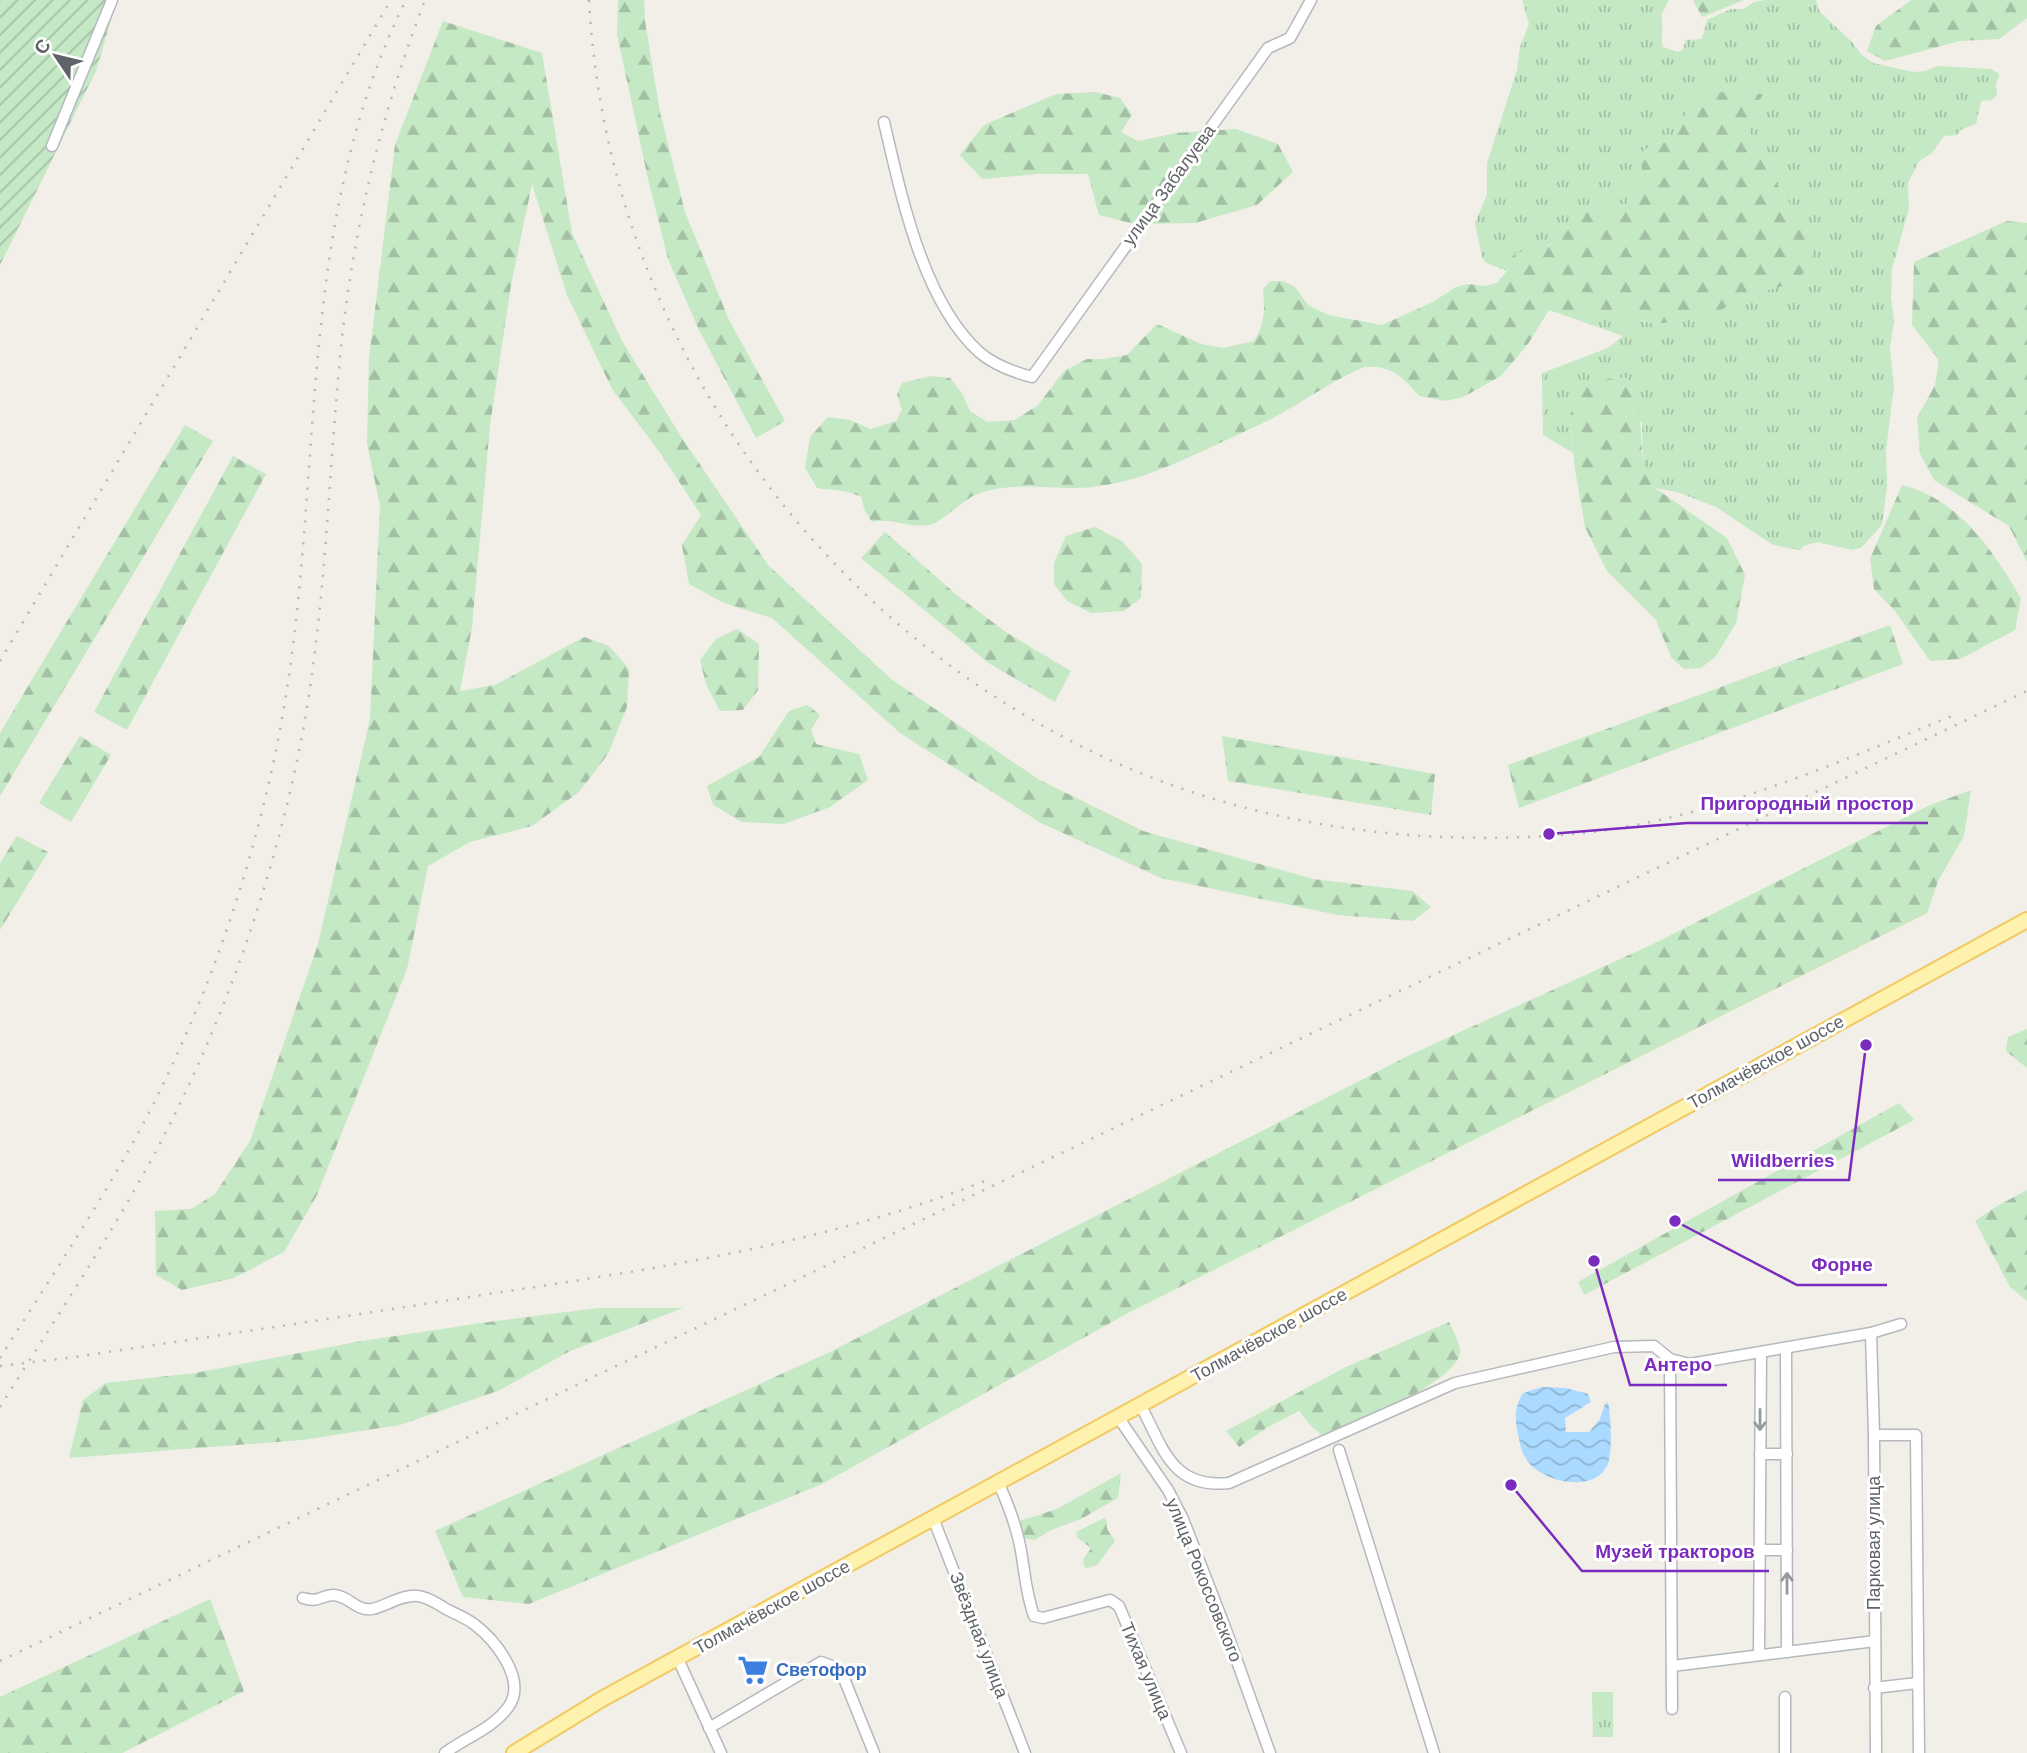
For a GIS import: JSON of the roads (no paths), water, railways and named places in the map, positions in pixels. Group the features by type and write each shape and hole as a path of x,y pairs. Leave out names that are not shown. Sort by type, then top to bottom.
{"main road":[{"name":"Толмачёвское шоссе","path":"514,1753 602,1699 2027,920"}],"street":[{"path":"52,146 112,0"},
{"name":"улица Забалуева","path":"884,122 900,193 931,284 954,322 979,352 1009,371 1032,377 1268,48 1290,38 1311,0"},
{"path":"1141,1406 1169,1461 1186,1477 1209,1485 1229,1483 1455,1383 1615,1347 1654,1346 1670,1359 1690,1364 1871,1334 1901,1324"},
{"name":"Парковая улица","path":"1871,1334 1875,1753"},
{"path":"1786,1348 1787,1652"},
{"path":"1759,1655 1761,1352"},
{"path":"1670,1359 1672,1709"},
{"name":"улица Рокоссовского","path":"1118,1417 1168,1490 1183,1518 1270,1753"},
{"path":"1874,1435 1916,1435 1919,1753"},
{"path":"1339,1450 1434,1753"},
{"path":"1760,1454 1787,1454"},
{"name":"Тихая улица","path":"998,1482 1007,1502 1020,1548 1026,1592 1034,1616 1043,1618 1110,1600 1119,1606 1181,1753"},
{"name":"Звёздная улица","path":"933,1518 1026,1753"},
{"path":"1759,1550 1787,1550"},
{"path":"303,1598 314,1602 334,1595 349,1600 363,1610 415,1595 426,1598 474,1624 496,1646 511,1671 514,1692 509,1706 480,1733 445,1753"},
{"path":"1672,1665 1875,1641"},
{"path":"678,1659 721,1753"},
{"path":"709,1728 821,1662 832,1665 843,1676 874,1753"},
{"path":"1874,1688 1917,1683"},
{"path":"1785,1697 1786,1753"}],"water":[{"path":"1542,1387 1566,1388 1588,1394 1591,1402 1565,1418 1566,1432 1589,1432 1600,1419 1608,1402 1611,1425 1607,1466 1591,1480 1558,1480 1537,1470 1527,1461 1517,1428 1517,1408 1523,1393"}],"railway":[{"path":"0,661 391,0"},
{"path":"0,1358 99,1202 153,1105 197,1008 250,857 264,805 285,701 297,612 319,345 330,257 346,170 371,84 406,0"},
{"path":"0,1407 110,1233 170,1124 213,1031 265,885 291,786 310,688 321,591 341,348 353,259 371,171 395,85 425,0"},
{"path":"589,0 603,116 632,228 676,334 732,434 801,526 881,609 971,681 1071,741 1130,769 1252,810 1380,832 1509,838 1573,834 1622,827 1719,804 1813,772 1952,716"},
{"path":"0,1661 2027,691"},
{"path":"0,1366 75,1357 681,1263 865,1221 985,1181"}],"place":[{"name":"Пригородный простор","path":"1549,834"},
{"name":"Wildberries","path":"1866,1045"},
{"name":"Форне","path":"1675,1221"},
{"name":"Антеро","path":"1594,1261"},
{"name":"Музей тракторов","path":"1511,1485"},
{"name":"Светофор","path":"753,1670"}]}
